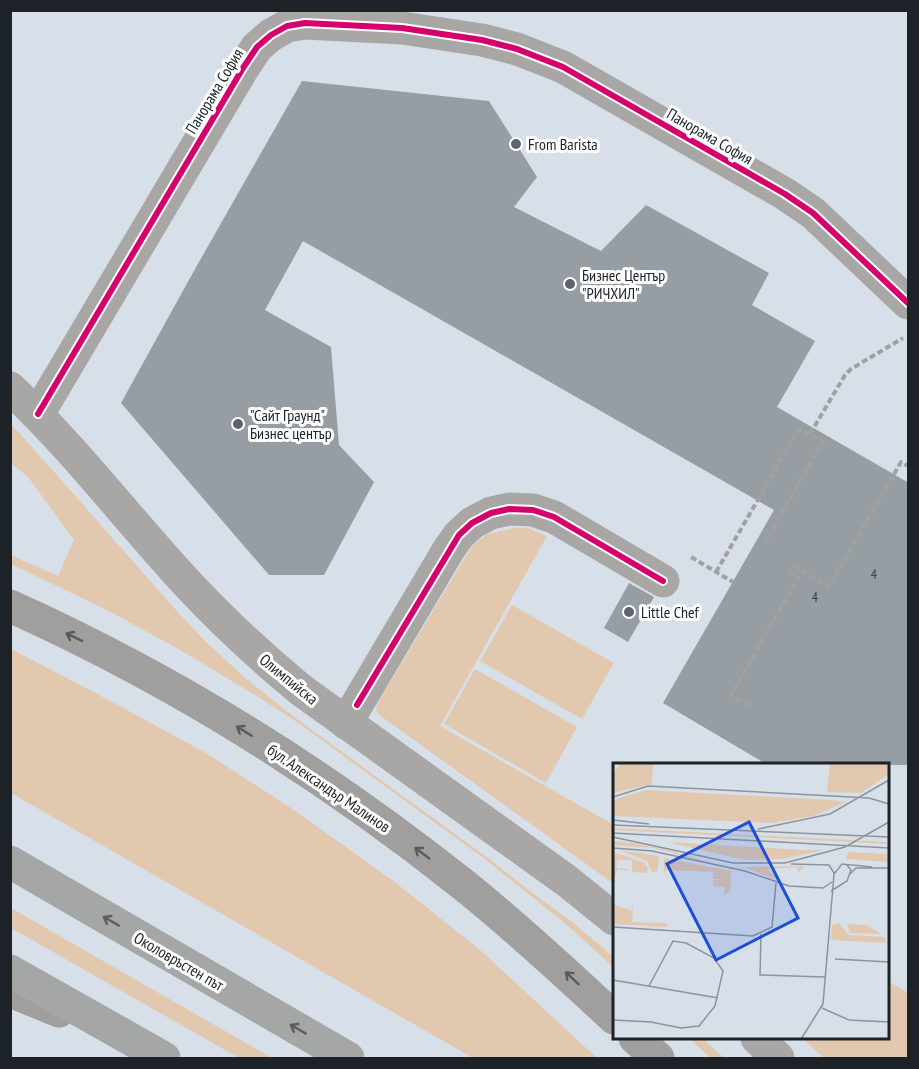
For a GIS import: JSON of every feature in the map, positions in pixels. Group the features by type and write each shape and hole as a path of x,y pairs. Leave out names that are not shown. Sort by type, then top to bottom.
{"highway":[{"name":"Околовръстен път","path":"10,862 348,1059"},
{"path":"10,972 164,1059"}],"main road":[{"name":"бул. Александър Малинов","path":"10,606 107,654 207,708 326,783 465,886 536,945 613,1016"},
{"path":"10,991 125,1037"},
{"path":"636,1039 658,1059"}],"street":[{"name":"Панорама София","path":"38,414 243,68 257,48 271,35 287,26 305,23 406,19 518,49 563,67 785,194 813,213 909,303"},
{"name":"Олимпийска","path":"10,387 38,414 183,580 259,655 301,690 567,881 613,917"},
{"path":"346,723 459,534 472,522 491,513 509,509 532,510 554,517 663,581"},
{"path":"758,1039 778,1059"}],"path":[{"path":"810,434 845,375 851,369 908,335"},
{"path":"716,572 799,429 823,441 765,543"},
{"path":"794,566 829,587 901,462 909,466"},
{"path":"749,706 731,695 802,571"},
{"path":"790,572 798,577"}],"shaded area":[{"path":"11,424 175,609 244,677 301,722 570,920 613,956 613,967 566,924 486,860 300,724 182,651 107,610 11,564 11,555 58,576 74,540 28,477 11,463"},
{"path":"515,528 528,528 547,536 440,726 613,824 613,883 378,714 376,710 377,704 472,546 487,534"},
{"path":"512,605 614,663 582,719 480,661"},
{"path":"11,649 206,753 294,810 396,883 479,949 597,1058 473,1058 11,793"},
{"path":"475,669 577,727 546,783 444,724"},
{"path":"10,909 272,1058 239,1058 11,928"},
{"path":"889,982 908,993 908,1058 824,1058 803,1039 889,1039"},
{"path":"690,1039 703,1039 724,1058 711,1058"}],"building":[{"path":"302,81 489,101 537,177 514,207 601,251 646,205 769,273 752,305 815,341 777,407 909,483 909,765 765,763 663,703 774,510 303,241 265,310 331,347 339,445 374,482 324,575 269,575 121,403"},
{"name":"Little Chef","path":"629,583 654,597 628,642 604,628"}],"cycle path":[{"path":"38,414 257,47 271,35 287,26 305,23 402,28 482,40 517,49 563,67 785,194 813,213 908,303"},
{"path":"357,705 459,535 472,523 491,513 509,509 533,510 554,517 663,581"}],"place":[{"name":"From Barista","path":"516,144"},
{"name":"Бизнес Център \"РИЧХИЛ\"","path":"570,284"},
{"name":"\"Сайт Граунд\" Бизнес център","path":"238,424"},
{"name":"Little Chef","path":"629,612"}]}
